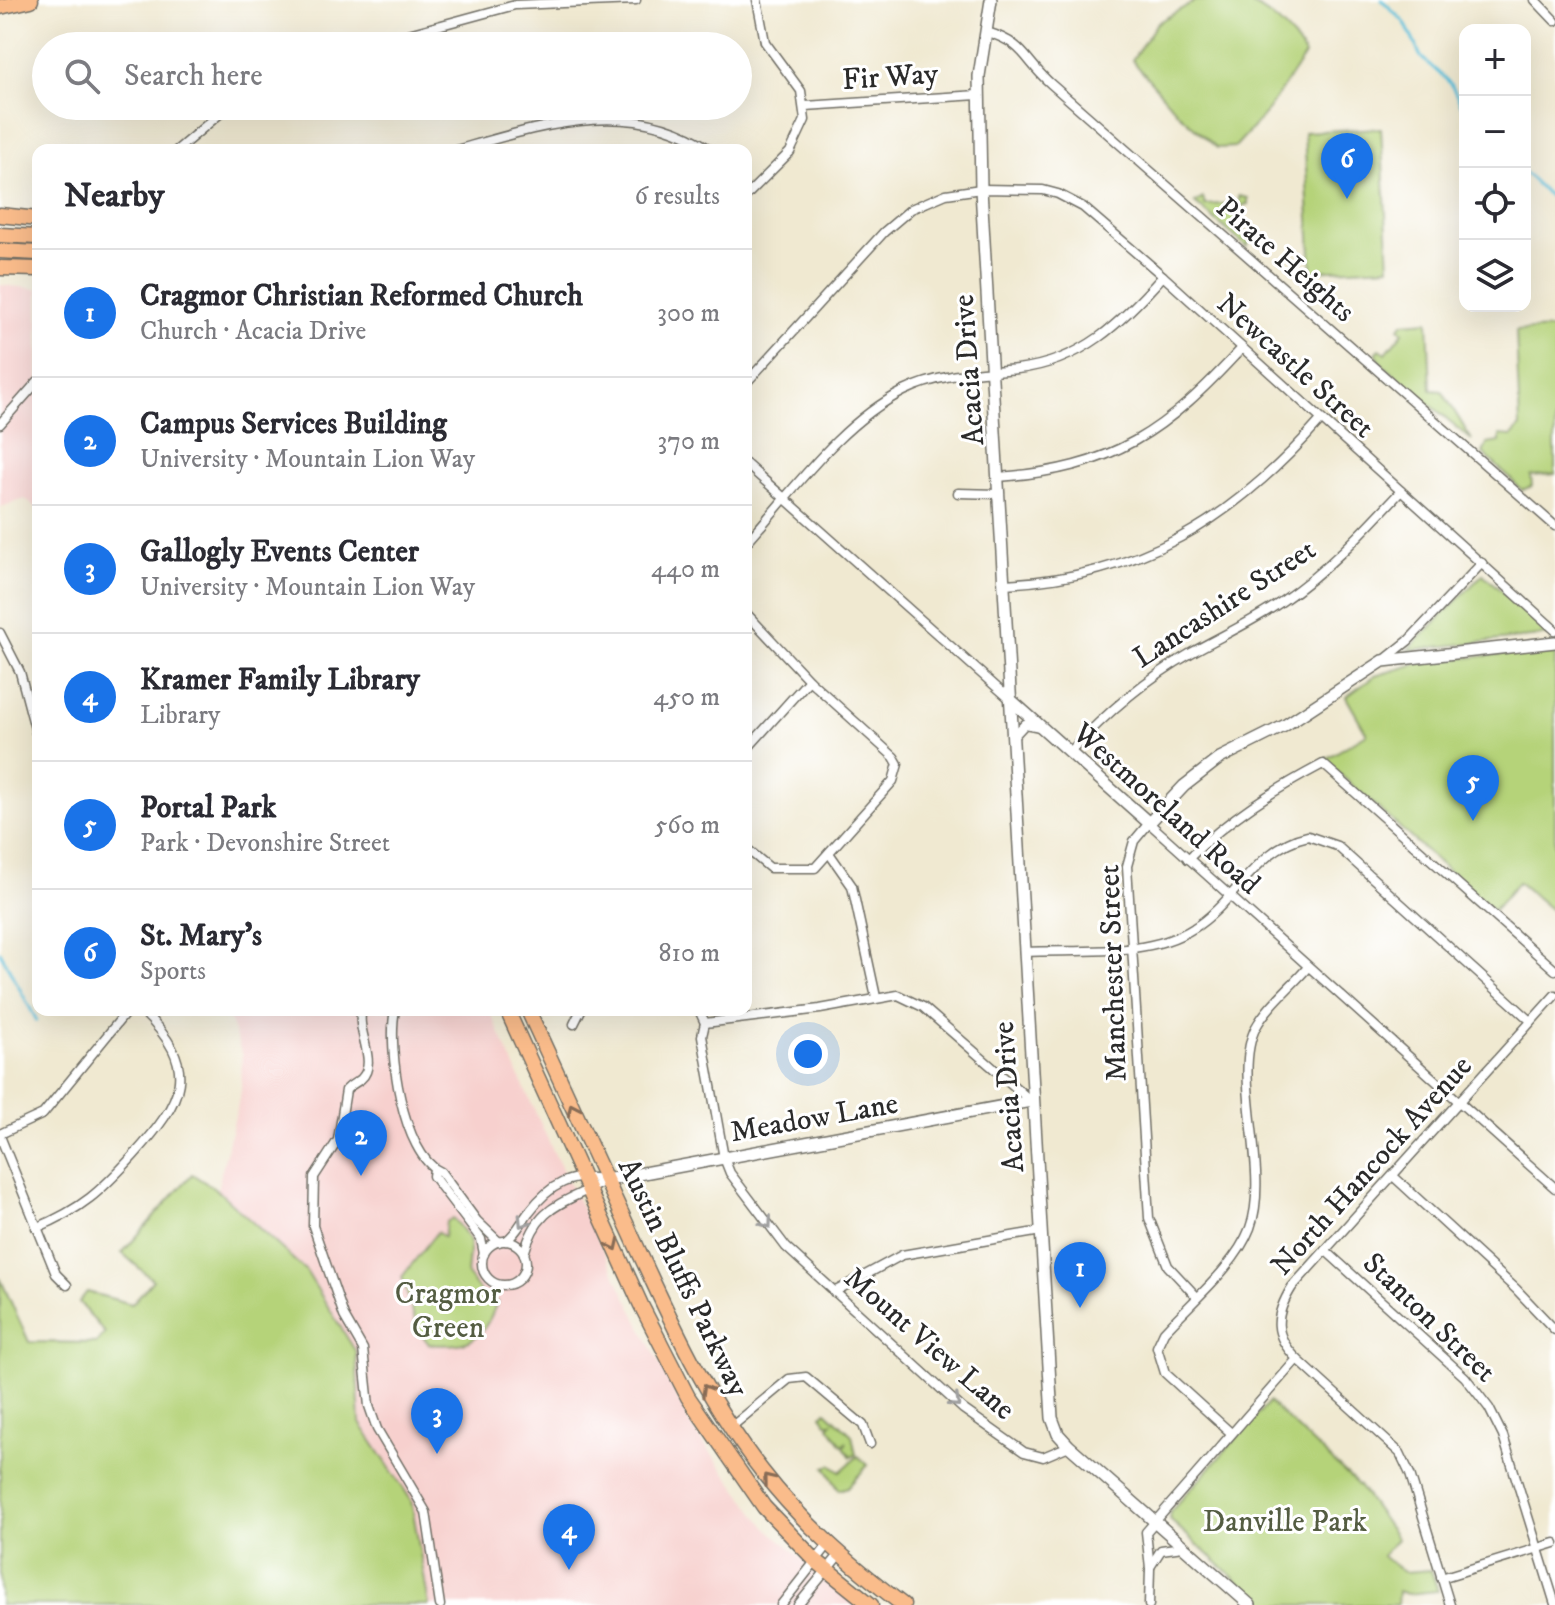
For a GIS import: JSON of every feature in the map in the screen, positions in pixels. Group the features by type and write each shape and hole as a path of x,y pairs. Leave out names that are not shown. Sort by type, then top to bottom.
{"main road":[{"path":"0,7 31,0"},
{"path":"0,215 32,218"},
{"path":"0,235 32,237"},
{"path":"0,251 32,253"},
{"path":"0,268 32,269"},
{"name":"Austin Bluffs Parkway","path":"510,1016 688,1397 749,1489 821,1565 871,1605"},
{"name":"Austin Bluffs Parkway","path":"531,1016 685,1351 730,1428 763,1473 834,1550 903,1605"}],"street":[{"path":"489,0 492,11"},
{"path":"416,32 536,2 636,0"},
{"path":"752,185 797,143 805,106 795,81 765,42 757,0"},
{"name":"Acacia Drive","path":"991,0 978,95 981,189 1031,1101 1052,1418 1058,1434 1069,1446"},
{"path":"1535,0 1555,21"},
{"name":"Pirate Heights","path":"987,32 1018,44 1042,76 1555,526"},
{"name":"Fir Way","path":"805,106 978,95"},
{"path":"184,144 212,120"},
{"path":"477,144 573,120"},
{"path":"610,120 656,124 690,136 702,144"},
{"name":"Newcastle Street","path":"752,376 898,218 946,194 981,189 1043,190 1071,200 1163,276 1555,630"},
{"path":"752,536 854,426 890,399 939,378 1036,366 1086,347 1129,314 1163,276"},
{"path":"998,477 1066,468 1136,441 1190,403 1242,348"},
{"path":"0,424 32,388"},
{"path":"1004,584 1050,581 1097,571 1177,541 1250,493 1321,420"},
{"name":"Westmoreland Road","path":"752,469 1555,1188"},
{"name":"Lancashire Street","path":"1069,753 1101,718 1144,683 1262,615 1316,577 1401,491"},
{"path":"958,493 999,494"},
{"name":"Manchester Street","path":"1196,1296 1168,1266 1149,1218 1128,857 1149,823 1184,786 1220,758 1284,726 1383,661 1417,632 1482,563"},
{"path":"752,619 809,680 898,764 893,781 815,868 770,868 752,853"},
{"path":"0,633 20,672 32,717"},
{"path":"1383,661 1555,642"},
{"path":"752,743 809,680"},
{"path":"1011,738 1025,724 1040,727"},
{"path":"1188,859 1245,808 1323,764 1555,970"},
{"path":"1024,952 1132,947 1186,933 1210,916 1282,846 1308,836 1328,841 1531,1021"},
{"path":"829,853 852,886 876,997"},
{"path":"1231,1433 1165,1373 1157,1356 1164,1332 1240,1248 1253,1219 1256,1185 1248,1056 1252,1037 1262,1018 1308,967"},
{"path":"705,1023 820,1009 898,995 914,1001 1031,1101"},
{"name":"North Hancock Avenue","path":"1297,1359 1283,1345 1279,1315 1292,1287 1555,995"},
{"path":"67,1285 56,1274 0,1135 43,1114 123,1016"},
{"path":"36,1228 73,1213 99,1194 171,1111 179,1078 175,1055 164,1034 147,1016"},
{"path":"361,1016 367,1063 361,1079 346,1090 338,1140 314,1177 313,1226 344,1316 363,1349 369,1406 377,1429 426,1512 440,1605"},
{"path":"395,1016 393,1050 402,1105 414,1138 434,1169 441,1172 477,1221 502,1242 516,1245 524,1254 524,1273 507,1285 495,1283 487,1276 481,1239 433,1176 434,1169"},
{"path":"574,1024 578,1016"},
{"name":"Mount View Lane","path":"702,1016 705,1023 702,1036 724,1158 779,1240 963,1409 1000,1438 1024,1452 1043,1457 1069,1446"},
{"name":"Meadow Lane","path":"524,1254 532,1227 544,1213 606,1180 1031,1101"},
{"path":"484,1254 516,1233 541,1197 582,1174"},
{"name":"Meadow Lane","path":"582,1174 606,1180"},
{"path":"1393,1176 1516,1289 1555,1330"},
{"path":"834,1292 902,1255 1041,1231"},
{"name":"Stanton Street","path":"1325,1250 1478,1392 1503,1436 1555,1604"},
{"path":"1149,1605 1150,1568 1146,1532 1297,1359 1400,1453 1410,1474 1450,1605"},
{"path":"730,1428 789,1379 806,1377 863,1425 870,1444"},
{"path":"1069,1446 1250,1605"},
{"path":"1441,1578 1555,1543"},
{"path":"1150,1568 1161,1550 1184,1546"},
{"path":"781,1605 834,1550"},
{"path":"798,1605 821,1565 834,1550"}],"shaded area":[{"path":"0,285 32,288 32,504 25,499 0,507"},
{"path":"228,1016 492,1016 554,1153 692,1428 766,1527 855,1605 429,1605 411,1500 360,1423 356,1352 306,1271 217,1190 241,1091 242,1054"}],"green space":[{"path":"1197,0 1242,1 1261,9 1294,38 1305,55 1265,114 1235,147 1217,148 1179,114 1132,60 1157,23"},
{"path":"1381,128 1389,267 1312,271 1304,132"},
{"path":"1239,196 1248,198 1248,204 1241,206 1244,239 1250,241 1247,247 1195,203 1203,198 1205,205 1239,203"},
{"path":"1428,321 1431,390 1442,391 1472,440 1382,364 1376,353 1380,349 1386,353 1403,332 1399,328 1403,323"},
{"path":"1555,329 1555,474 1531,476 1532,486 1522,490 1483,453 1487,444 1500,442 1500,435 1512,436 1520,427 1516,331"},
{"path":"1483,574 1549,635 1408,650"},
{"path":"1555,649 1555,913 1518,882 1493,911 1324,760 1367,734 1346,697 1375,676 1422,662"},
{"path":"192,1174 217,1190 306,1271 356,1352 360,1423 411,1500 429,1605 0,1605 0,1278 29,1342 96,1343 105,1333 79,1302 87,1292 132,1304 153,1280 122,1253"},
{"name":"Cragmor Green","path":"453,1218 470,1241 467,1275 483,1295 497,1302 486,1326 473,1339 455,1345 429,1344 418,1330 402,1277 437,1232 444,1237 446,1222"},
{"name":"Danville Park","path":"1269,1402 1359,1486 1397,1539 1382,1556 1404,1572 1431,1570 1438,1591 1407,1594 1398,1591 1397,1605 1265,1605 1169,1519 1170,1512"},
{"path":"826,1411 852,1435 856,1455 851,1457 844,1447 847,1442 842,1445 829,1426 832,1423 827,1423 821,1415"},
{"path":"858,1456 868,1465 848,1487 839,1490 825,1467 831,1465 840,1472"}],"waterway":[{"path":"1382,0 1405,23 1421,57 1451,84 1459,100"},
{"path":"1531,179 1555,202"},
{"path":"0,952 32,1012"},
{"path":"34,1016 37,1021"}],"place":[{"name":"St. Mary's","path":"1347,199"},
{"name":"Portal Park","path":"1473,821"},
{"name":"Campus Services Building","path":"361,1176"},
{"name":"Cragmor Christian Reformed Church","path":"1080,1308"},
{"name":"Gallogly Events Center","path":"437,1454"},
{"name":"Kramer Family Library","path":"569,1570"}]}
